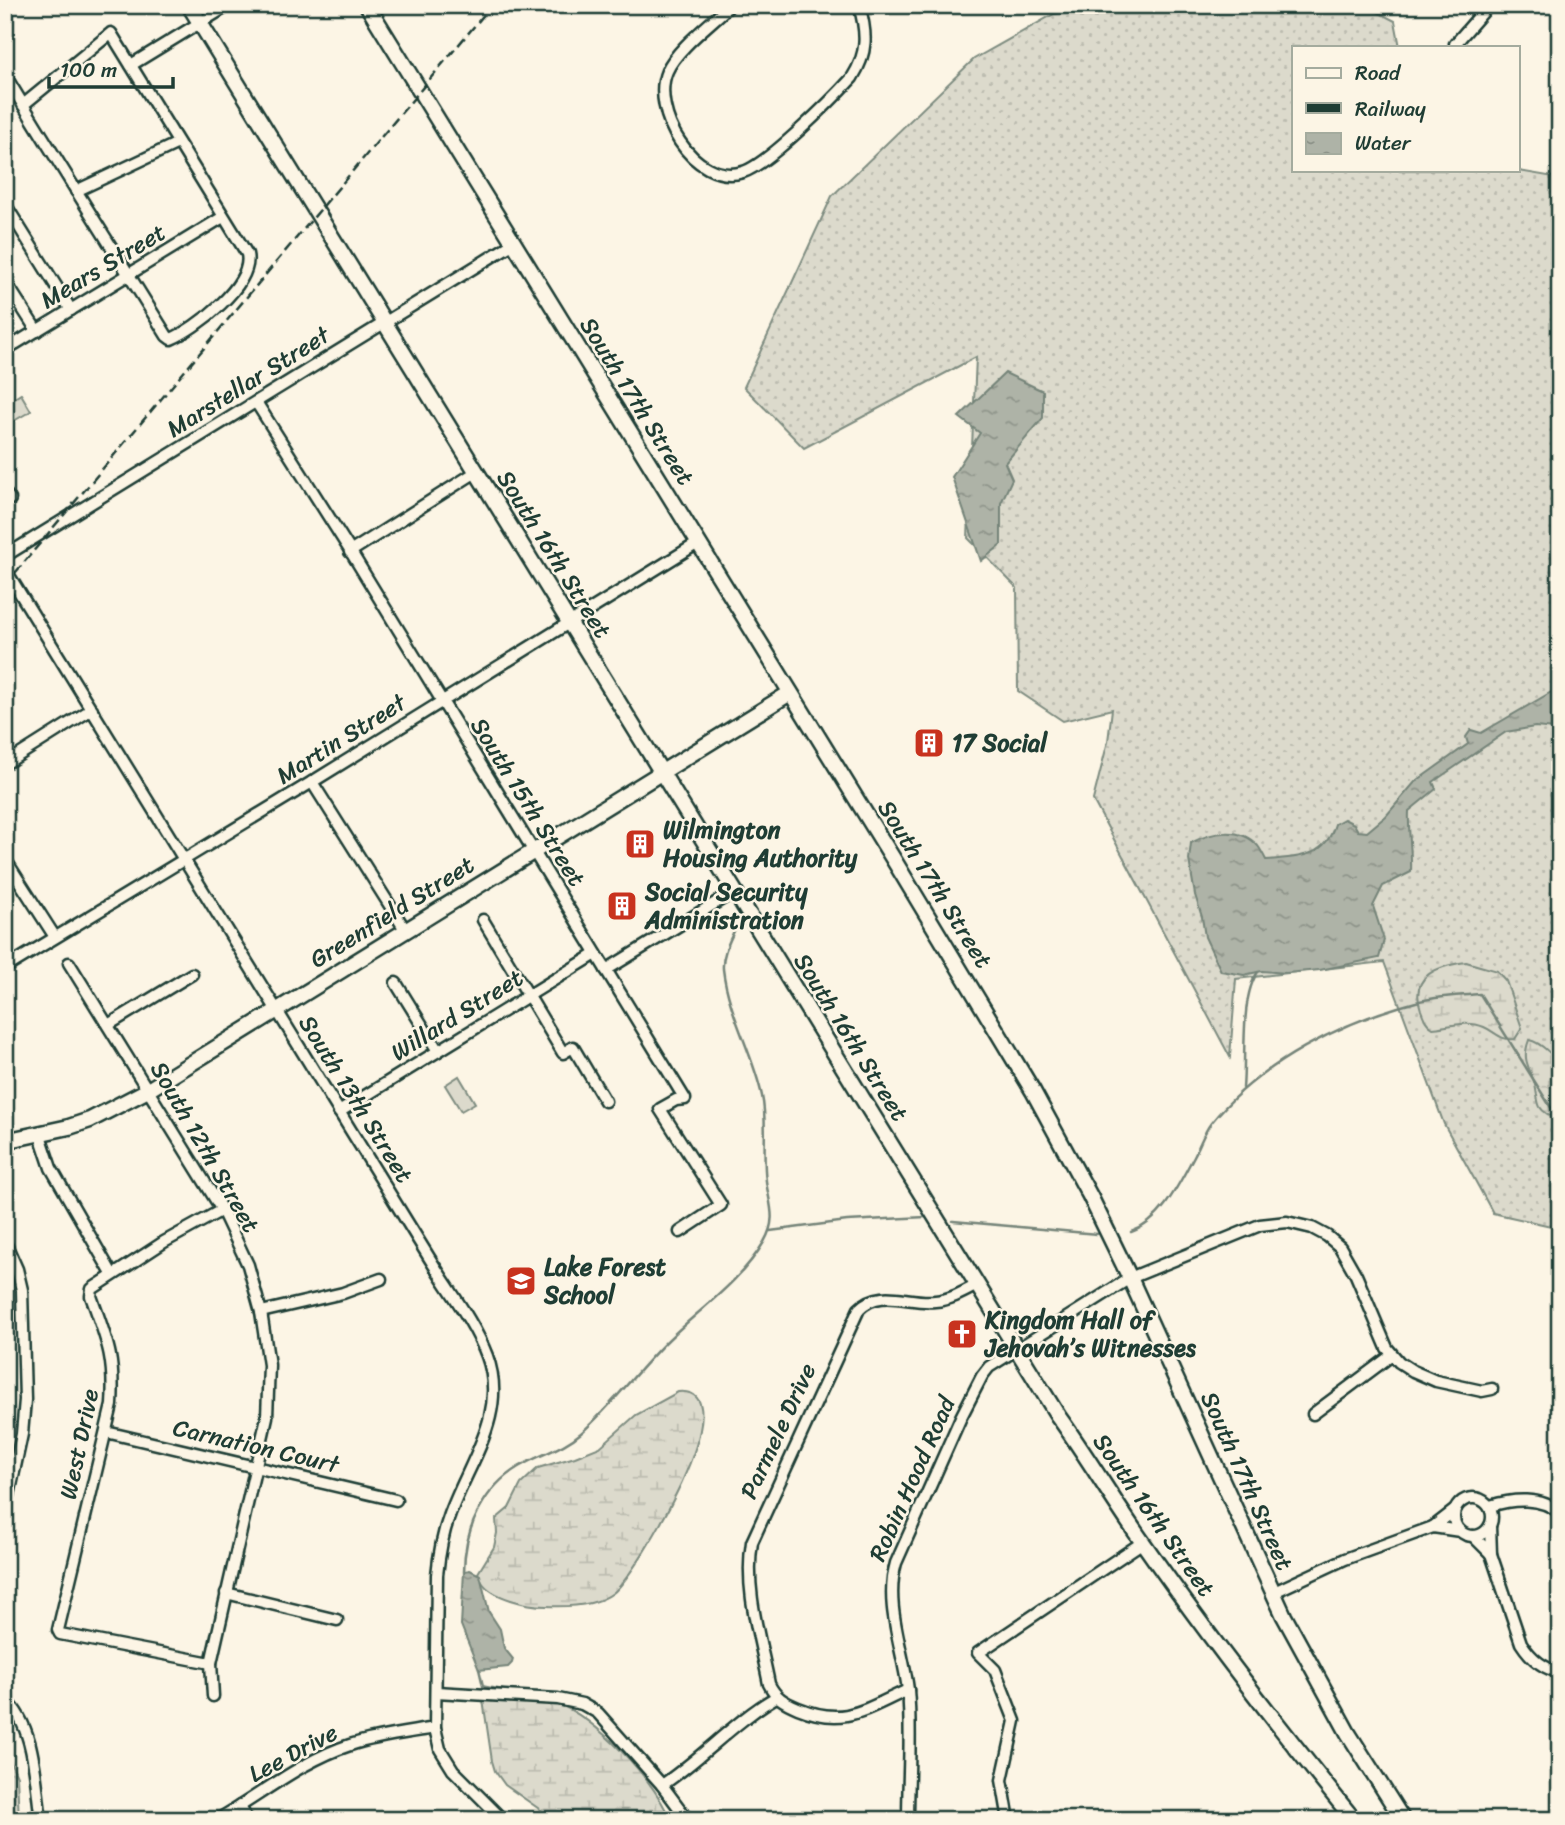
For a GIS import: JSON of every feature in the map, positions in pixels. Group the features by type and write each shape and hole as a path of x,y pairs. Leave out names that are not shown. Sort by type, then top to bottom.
{"main road":[{"name":"South 16th Street","path":"189,5 1058,1416 1143,1542 1270,1716 1354,1820"},
{"name":"South 17th Street","path":"367,5 1007,1047 1090,1196 1130,1278 1272,1593 1348,1733 1403,1820"},
{"name":"Greenfield Street","path":"5,1141 90,1120 148,1090 790,693"}],"street":[{"path":"131,65 229,5"},
{"path":"730,5 672,61 664,81 663,92 669,118 687,153 708,170 732,174 750,169 767,159 852,78 859,67 866,44 865,25 859,5"},
{"path":"1455,44 1489,5"},
{"path":"5,75 23,105 76,191 167,336 171,339 183,333 227,298 247,266 247,254 111,33 23,105"},
{"path":"76,191 178,143"},
{"path":"5,204 71,310"},
{"name":"Mears Street","path":"5,350 223,217"},
{"name":"Marstellar Street","path":"5,556 514,243"},
{"path":"5,281 37,331"},
{"name":"South 15th Street","path":"256,402 351,552 685,1099 676,1100 660,1109 721,1205 680,1232"},
{"path":"351,552 476,472"},
{"path":"5,493 10,499 5,502"},
{"name":"Martin Street","path":"5,968 698,543"},
{"name":"South 13th Street","path":"5,569 478,1337 487,1357 493,1381 493,1402 487,1429 453,1506 439,1553 435,1728"},
{"path":"5,764 92,709"},
{"path":"312,782 406,931"},
{"path":"5,859 55,937"},
{"path":"606,970 735,891"},
{"path":"483,920 563,1053 573,1047 605,1101"},
{"name":"Willard Street","path":"339,1112 596,954"},
{"name":"South 12th Street","path":"69,963 222,1210 248,1265 261,1312 268,1355 267,1417 211,1663 213,1696"},
{"path":"108,1025 192,974"},
{"path":"396,983 438,1051"},
{"path":"39,1132 51,1168 112,1273 195,1223 222,1210"},
{"name":"Robin Hood Road","path":"908,1820 908,1690 892,1606 891,1579 982,1376 989,1367 1130,1278 1260,1225 1287,1222 1300,1224 1328,1236 1340,1247 1356,1275 1392,1355"},
{"path":"5,1242 14,1261 22,1290 25,1400 23,1434 5,1514"},
{"name":"West Drive","path":"112,1273 92,1289 91,1293 108,1341 113,1372 111,1405 65,1601 60,1634 211,1663"},
{"path":"261,1312 343,1293 381,1279"},
{"name":"Parmele Drive","path":"776,1697 769,1684 752,1595 749,1574 752,1542 854,1316 873,1298 938,1301 977,1285"},
{"path":"1313,1414 1392,1355 1413,1371 1436,1381 1482,1391 1492,1389"},
{"name":"Carnation Court","path":"106,1432 396,1500"},
{"path":"1272,1593 1345,1559 1433,1527 1463,1500 1473,1497 1483,1499 1490,1506 1493,1516 1490,1526 1491,1554 1521,1643 1541,1665 1560,1672"},
{"path":"1490,1506 1511,1501 1532,1501 1549,1505 1560,1513"},
{"path":"1455,1509 1455,1522 1460,1531"},
{"path":"1473,1536 1483,1533 1490,1526"},
{"path":"1433,1527 1473,1536 1491,1554"},
{"path":"1009,1820 1002,1780 1015,1721 995,1670 978,1653 1143,1542"},
{"path":"226,1592 337,1620"},
{"path":"662,1785 754,1711 776,1697 822,1716 842,1717 865,1710 908,1690"},
{"path":"436,1692 558,1699 582,1704 598,1713 662,1785 688,1820"},
{"path":"5,1699 21,1719 27,1734 41,1820"},
{"path":"435,1728 440,1749 448,1764 503,1820"},
{"name":"Lee Drive","path":"217,1820 332,1751 371,1739 435,1728"},
{"path":"240,1806 247,1820"}],"green space":[{"path":"1104,5 1364,5 1395,21 1400,46 1292,46 1292,172 1520,171 1560,178 1560,1228 1493,1213 1444,1124 1384,962 1236,979 1230,1057 1093,800 1108,741 1112,709 1063,721 1018,691 1017,588 968,538 976,357 804,448 744,387 832,196 974,59 1054,14"},
{"path":"21,394 31,411 5,426 5,404"},
{"path":"1466,962 1497,971 1506,981 1522,1028 1515,1039 1502,1037 1472,1024 1433,1028 1429,1025 1418,998 1423,980 1428,974 1445,966"},
{"path":"1529,1040 1548,1051 1559,1065 1560,1119 1546,1113 1539,1105 1526,1059"},
{"path":"459,1076 475,1103 461,1111 445,1085"},
{"path":"678,1392 697,1398 702,1418 695,1448 682,1483 663,1519 626,1579 613,1593 590,1603 546,1606 511,1600 487,1588 478,1573 494,1547 496,1519 509,1508 521,1484 538,1468 600,1447 636,1415"},
{"path":"483,1686 556,1703 589,1722 638,1769 670,1820 555,1820 505,1785 495,1771 492,1761"},
{"path":"5,1750 17,1776 19,1820 5,1820"}],"water":[{"path":"1005,373 1043,391 1043,418 1005,463 1012,479 1001,503 1001,545 981,561 952,477 980,433 959,417"},
{"path":"1560,687 1560,727 1535,727 1506,732 1433,782 1436,789 1409,811 1411,872 1383,886 1373,906 1384,940 1379,958 1320,970 1286,973 1262,971 1244,975 1221,971 1205,937 1195,895 1189,860 1191,843 1207,836 1234,833 1251,840 1266,860 1299,857 1317,850 1324,844 1335,824 1344,819 1354,824 1358,831 1367,832 1386,816 1415,782 1468,744 1466,737 1471,730 1481,733"},
{"path":"470,1570 480,1575 489,1612 500,1629 504,1648 513,1659 508,1667 479,1670 461,1625 464,1571"}],"waterway":[{"path":"464,1572 473,1523 488,1495 499,1482 526,1463 562,1446 581,1433 668,1340 744,1269 764,1242 771,1226 765,1170 765,1117 762,1096 730,1001 723,969 725,954 735,929"},
{"path":"1243,1088 1246,1011 1248,996 1258,972"},
{"path":"1131,1232 1142,1227 1161,1211 1182,1178 1206,1130 1253,1081 1304,1047 1332,1033 1360,1020 1416,1002 1480,994 1560,1122"},
{"path":"770,1231 847,1221 926,1217"},
{"path":"953,1221 1097,1234"},
{"path":"479,1669 483,1686"}],"railway":[{"path":"5,585 492,5"}],"place":[{"name":"17 Social","path":"929,743"},
{"name":"Wilmington Housing Authority","path":"640,844"},
{"name":"Social Security Administration","path":"622,906"},
{"name":"Lake Forest School","path":"521,1281"},
{"name":"Kingdom Hall of Jehovah’s Witnesses","path":"962,1334"}]}
